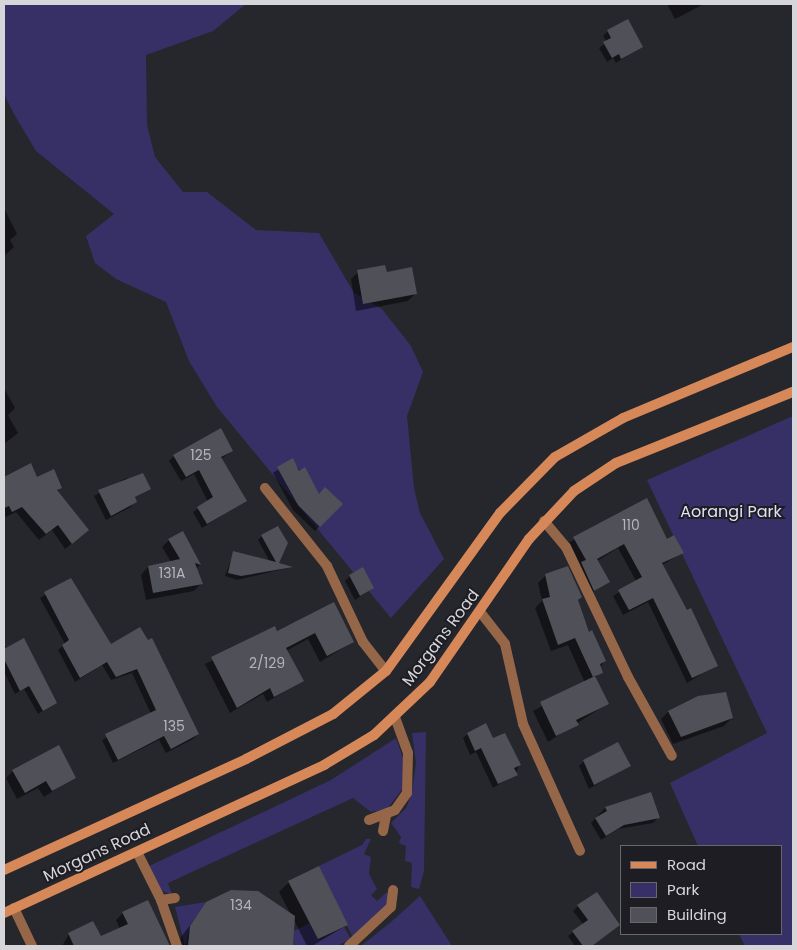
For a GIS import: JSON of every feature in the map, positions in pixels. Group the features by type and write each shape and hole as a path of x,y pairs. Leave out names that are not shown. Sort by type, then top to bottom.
{"street":[{"name":"Morgans Road","path":"4,870 292,736 361,694 386,671 500,513 556,457 623,418 793,347"},
{"name":"Morgans Road","path":"9,910 324,765 395,718 430,682 481,613 544,521 574,491 616,464 793,392"},
{"path":"265,488 327,566 363,642 386,671"},
{"path":"544,521 566,547 628,677 672,756"},
{"path":"481,613 505,644 523,724 580,851"},
{"path":"369,820 386,816 403,802 409,783 405,738 395,718"},
{"path":"383,831 386,816"},
{"path":"136,852 161,900 177,946"},
{"path":"349,946 391,907 393,890"},
{"path":"161,900 175,898"},
{"path":"9,910 32,946"}],"green space":[{"path":"4,4 246,4 213,31 146,55 147,125 155,157 183,192 207,192 256,230 319,233 354,293 382,309 411,346 423,372 407,416 414,488 420,513 444,559 391,618 217,407 189,361 166,302 116,279 95,263 86,236 114,214 36,151 14,114 4,94"},
{"name":"Aorangi Park","path":"793,416 793,946 745,946 740,935 782,935 782,845 698,845 670,783 767,733 647,480"},
{"path":"426,732 424,871 419,889 411,887 412,863 405,861 406,846 399,843 401,837 391,823 406,808 412,793 416,763 412,733"},
{"path":"396,738 405,764 404,787 387,809 371,812 353,798 168,883 172,895 160,890 147,867 331,780"},
{"path":"366,839 371,839 364,854 371,857 369,874 377,889 371,895 377,901 387,892 388,897 386,906 353,938 319,866 362,845"},
{"path":"420,896 452,946 361,946 391,922"},
{"path":"206,902 190,926 185,946 175,907"},
{"path":"310,923 319,940 344,927 351,939 337,946 293,946 294,931"}],"building":[{"path":"628,19 643,47 621,59 619,54 612,58 603,42 611,38 607,30"},
{"path":"385,265 387,272 412,267 417,294 363,304 357,270"},
{"path":"221,428 233,451 221,457 247,501 207,524 197,507 213,497 199,470 186,477 173,455"},
{"path":"293,458 299,471 305,467 319,494 325,487 343,504 320,527 298,505 277,467"},
{"path":"31,463 37,477 54,469 62,488 57,490 89,530 72,544 58,525 46,534 22,507 12,512 9,506 4,508 4,477"},
{"path":"143,473 151,489 135,497 137,502 111,516 98,490"},
{"path":"647,498 667,539 674,535 684,553 662,563 687,610 691,608 718,666 692,678 653,598 629,610 618,590 642,577 624,544 597,559 610,582 594,591 581,562 586,560 573,537"},
{"path":"278,526 288,543 279,563 293,567 241,576 228,573 233,551 276,562 261,535"},
{"path":"183,531 201,565 195,563 203,584 153,593 148,566 180,559 168,539"},
{"path":"568,566 582,597 578,600 589,632 592,630 606,661 600,664 603,673 593,677 575,638 558,645 542,599 550,597 545,574"},
{"path":"363,567 374,588 360,596 349,575"},
{"path":"71,578 111,644 140,627 148,640 152,638 199,734 171,749 164,736 118,760 105,734 156,710 137,669 116,677 107,662 80,678 62,645 69,640 44,592"},
{"path":"334,602 354,642 327,656 315,633 286,648 304,681 274,697 270,688 237,708 211,657 275,626 277,631"},
{"path":"24,638 57,703 43,711 29,686 20,691 4,659 4,649"},
{"path":"595,676 609,704 576,720 579,725 556,736 540,702"},
{"path":"726,692 733,718 681,737 668,711 698,696"},
{"path":"486,723 493,738 505,733 521,765 514,768 518,775 498,784 481,748 475,751 467,733"},
{"path":"618,742 631,766 594,785 583,760"},
{"path":"59,745 76,778 52,791 46,781 25,793 12,770"},
{"path":"651,792 660,818 624,825 606,836 595,818 607,811 605,807"},
{"path":"319,866 348,925 318,939 288,881"},
{"path":"231,890 258,891 295,916 293,946 188,946 190,926 206,902"},
{"path":"597,892 620,925 592,946 583,946 572,931 588,920 577,905"},
{"path":"148,900 170,946 74,946 68,933 93,921 101,936 128,924 122,912"}]}
